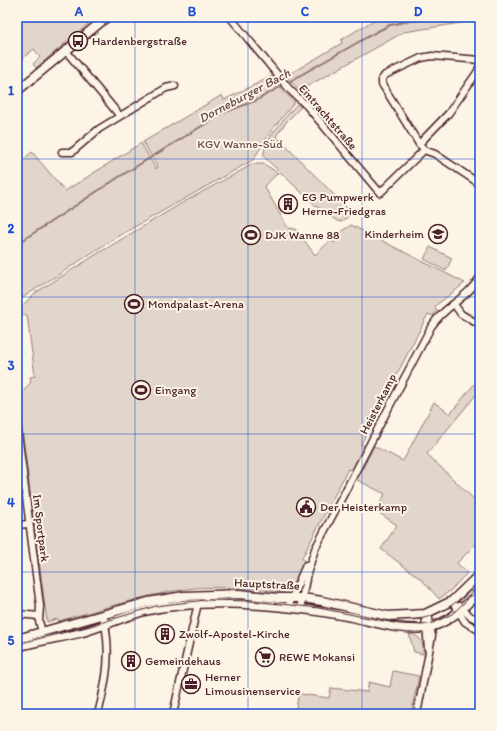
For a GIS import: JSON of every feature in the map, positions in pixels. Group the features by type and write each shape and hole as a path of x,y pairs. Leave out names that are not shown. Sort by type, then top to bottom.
{"street":[{"path":"17,91 107,17"},
{"name":"Eintrachtstraße","path":"230,17 290,90 307,106 380,193 424,150"},
{"path":"66,51 120,116"},
{"path":"480,60 438,56 426,57 385,74 382,79 382,84 424,150 435,154 480,184"},
{"path":"419,144 457,103 478,71 480,64"},
{"path":"62,152 72,152 99,129 166,88 175,86"},
{"name":"Heisterkamp","path":"288,607 312,555 431,327 442,312 470,291 480,276"},
{"path":"454,304 461,314 480,325"},
{"name":"Im Sportpark","path":"17,428 40,606 39,616 43,636"},
{"path":"17,525 29,524"},
{"name":"Heisterkamp","path":"300,609 312,555"},
{"name":"Hauptstraße","path":"17,647 43,636 103,615 148,602 184,596 233,594 302,598 388,616 426,613 453,600 480,574"},
{"name":"Hauptstraße","path":"17,639 79,633 146,611 198,603 242,603 288,607 402,627 428,627 444,621 460,610 480,591"},
{"path":"453,600 469,625 480,631"},
{"path":"173,714 198,603"},
{"path":"460,610 480,621"},
{"path":"417,714 428,653 428,627 426,613"},
{"path":"17,614 39,616"},
{"path":"98,714 107,677 109,658 103,615"}],"green space":[{"path":"17,17 86,17 89,23 71,39 69,38 69,40 36,68 33,64 40,57 34,49 17,63"},
{"path":"379,17 480,17 480,20 404,32 299,91 286,76 342,43 341,40"},
{"path":"272,76 285,93 295,102 271,131 253,160 115,238 22,298 17,297 17,165 32,152 65,191 141,143 156,169 158,167 143,142 222,95 224,100"},
{"name":"KGV Wanne-Süd","path":"297,104 301,107 287,121 276,136 352,213 342,222 337,221 316,206 264,157 264,151 271,137"},
{"path":"253,164 264,164 278,173 264,186 288,228 296,229 315,255 331,240 334,243 340,237 337,234 351,225 465,283 435,306 437,310 433,316 428,314 361,444 365,446 353,471 348,469 302,558 305,562 292,590 285,589 284,592 206,587 178,590 143,597 58,621 57,619 47,622 18,398 31,382 30,377 35,376 27,315 22,315 21,307 35,293 97,254 182,203"},
{"path":"430,247 452,258 446,271 424,259"},
{"path":"480,377 480,390 427,454 480,505 480,540 457,563 467,573 451,590 439,599 422,580 381,549 397,525 376,511 385,494 357,480 374,446 403,461 434,402 450,414"},
{"path":"409,634 416,636 421,640 423,654 414,652"},
{"path":"393,671 419,676 411,714 295,714 298,697 301,694 329,698 331,688 367,692 369,682 390,687"}],"waterway":[{"name":"Dorneburger Bach","path":"17,244 119,177 223,113 257,100 376,32 390,25 409,21 450,17"}],"tram line":[{"path":"411,620 422,619 441,612 457,601 480,580"},
{"path":"17,644 87,627 156,606 206,600 251,601 319,608 399,624 422,625 433,623 452,614 480,588"}],"place":[{"name":"Hardenbergstraße","path":"78,41"},
{"name":"EG Pumpwerk Herne-Friedgras","path":"288,204"},
{"name":"Kinderheim","path":"438,234"},
{"name":"DJK Wanne 88","path":"251,235"},
{"name":"Mondpalast-Arena","path":"134,304"},
{"name":"Eingang","path":"141,390"},
{"name":"Der Heisterkamp","path":"306,507"},
{"name":"Zwölf-Apostel-Kirche","path":"165,634"},
{"name":"REWE Mokansi","path":"265,657"},
{"name":"Gemeindehaus","path":"131,661"},
{"name":"Herner Limousinenservice","path":"191,684"}]}
